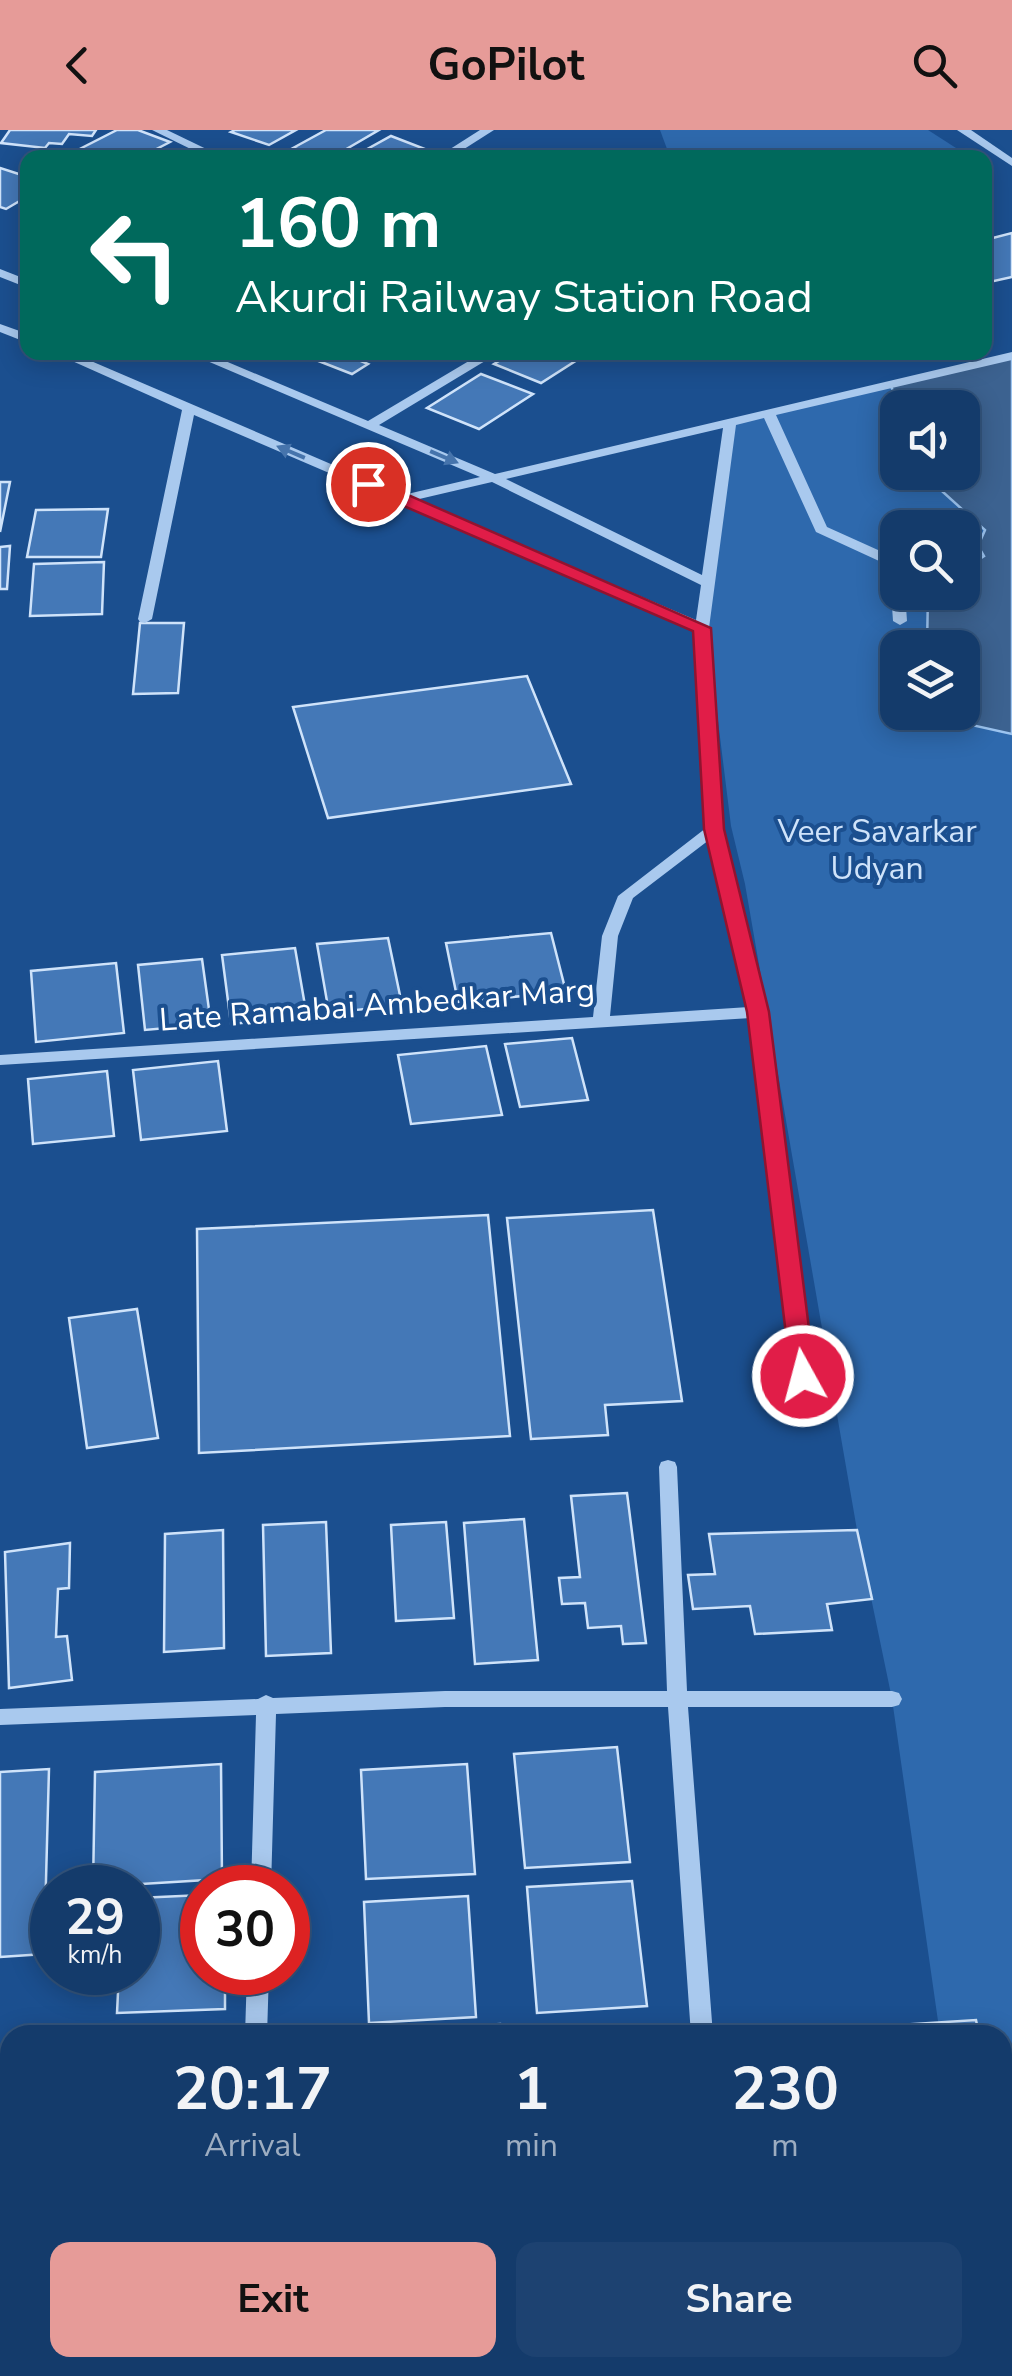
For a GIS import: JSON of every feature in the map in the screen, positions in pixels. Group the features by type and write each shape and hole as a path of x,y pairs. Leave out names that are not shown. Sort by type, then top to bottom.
{"street":[{"path":"158,130 202,150"},
{"path":"454,150 488,130"},
{"path":"963,130 1012,163"},
{"path":"404,499 1012,356"},
{"path":"76,360 702,628"},
{"path":"211,360 494,478 708,583"},
{"path":"369,426 480,360"},
{"path":"144,619 189,409"},
{"path":"768,413 821,529 880,556"},
{"path":"730,422 702,628 714,829 758,1012 803,1376"},
{"path":"899,610 900,621"},
{"path":"601,1020 610,936 626,896 714,829"},
{"name":"Late Ramabai Ambedkar Marg","path":"0,1060 758,1012"},
{"path":"668,1468 677,1697 701,2025"},
{"path":"0,1717 266,1703 677,1697 892,1699"},
{"path":"261,1865 266,1703"},
{"path":"256,2025 257,1995"}],"green space":[{"path":"660,130 928,130 959,150 667,150"},
{"name":"Veer Savarkar Udyan","path":"890,384 893,390 880,390 880,490 942,490 963,510 880,510 880,610 928,610 927,630 880,630 880,730 980,730 980,727 1012,734 1012,2025 939,2025 892,1699 857,1530 745,884 731,826 706,624 733,421"},
{"name":"Veer Savarkar Udyan","path":"980,525 985,530 985,556 980,559"}],"shaded area":[{"path":"1012,356 1012,734 980,727 980,630 927,630 928,610 980,610 980,559 984,556 980,541 985,530 980,525 980,510 963,510 941,490 980,490 980,390 893,390 890,384"}],"building":[{"path":"10,130 96,130 92,136 69,134 62,144 49,143 45,148 1,143"},
{"path":"117,130 138,130 170,142 154,150 78,150"},
{"path":"296,130 269,145 231,132"},
{"path":"326,130 379,130 345,150 293,148"},
{"path":"391,136 427,150 366,150"},
{"path":"0,168 20,174 20,201 6,209 0,207"},
{"path":"1012,233 1012,277 992,281 992,238"},
{"path":"316,360 358,360 368,364 352,374"},
{"path":"501,360 577,360 541,383 494,364"},
{"path":"481,374 533,394 479,429 427,408"},
{"path":"0,482 10,482 0,532"},
{"path":"108,509 101,557 27,557 36,510"},
{"path":"10,546 7,589 0,589 0,547"},
{"path":"104,562 102,614 30,616 34,564"},
{"path":"140,623 184,623 178,693 133,694"},
{"path":"527,676 571,784 328,818 293,707"},
{"path":"551,933 566,992 458,1002 446,943"},
{"path":"388,938 402,1005 329,1013 317,944"},
{"path":"295,948 307,1017 231,1024 222,955"},
{"path":"202,959 211,1024 145,1030 138,965"},
{"path":"116,963 124,1033 36,1042 31,971"},
{"path":"572,1038 588,1100 520,1107 505,1044"},
{"path":"486,1046 502,1115 411,1124 398,1055"},
{"path":"218,1061 227,1131 141,1140 133,1070"},
{"path":"107,1071 114,1136 33,1144 28,1079"},
{"path":"653,1210 682,1401 605,1405 608,1435 531,1439 507,1218"},
{"path":"488,1215 510,1436 199,1453 197,1229"},
{"path":"137,1309 158,1438 87,1448 69,1318"},
{"path":"627,1493 646,1643 623,1644 621,1626 588,1628 585,1603 562,1604 559,1578 580,1577 571,1496"},
{"path":"524,1519 538,1660 475,1664 464,1523"},
{"path":"326,1522 331,1653 266,1656 263,1525"},
{"path":"446,1522 454,1618 396,1621 391,1525"},
{"path":"223,1530 224,1648 164,1652 165,1534"},
{"path":"857,1530 872,1599 827,1604 832,1630 755,1634 750,1606 693,1609 688,1575 715,1574 709,1534"},
{"path":"70,1543 69,1588 58,1589 56,1637 67,1636 72,1680 9,1688 5,1552"},
{"path":"617,1747 630,1862 525,1868 514,1754"},
{"path":"221,1764 222,1865 180,1865 180,1882 160,1883 160,1865 93,1865 95,1772"},
{"path":"467,1764 475,1874 366,1879 361,1770"},
{"path":"49,1769 46,1865 30,1865 30,1955 0,1957 0,1772"},
{"path":"632,1881 647,2006 537,2013 527,1887"},
{"path":"180,1896 180,1995 225,1995 225,2009 117,2013 118,1995 160,1995 160,1897"},
{"path":"468,1896 476,2017 369,2023 364,1902"},
{"path":"976,2020 977,2025 898,2025"}],"route":[{"path":"368,484 702,628 714,829 758,1012 803,1376"}]}
